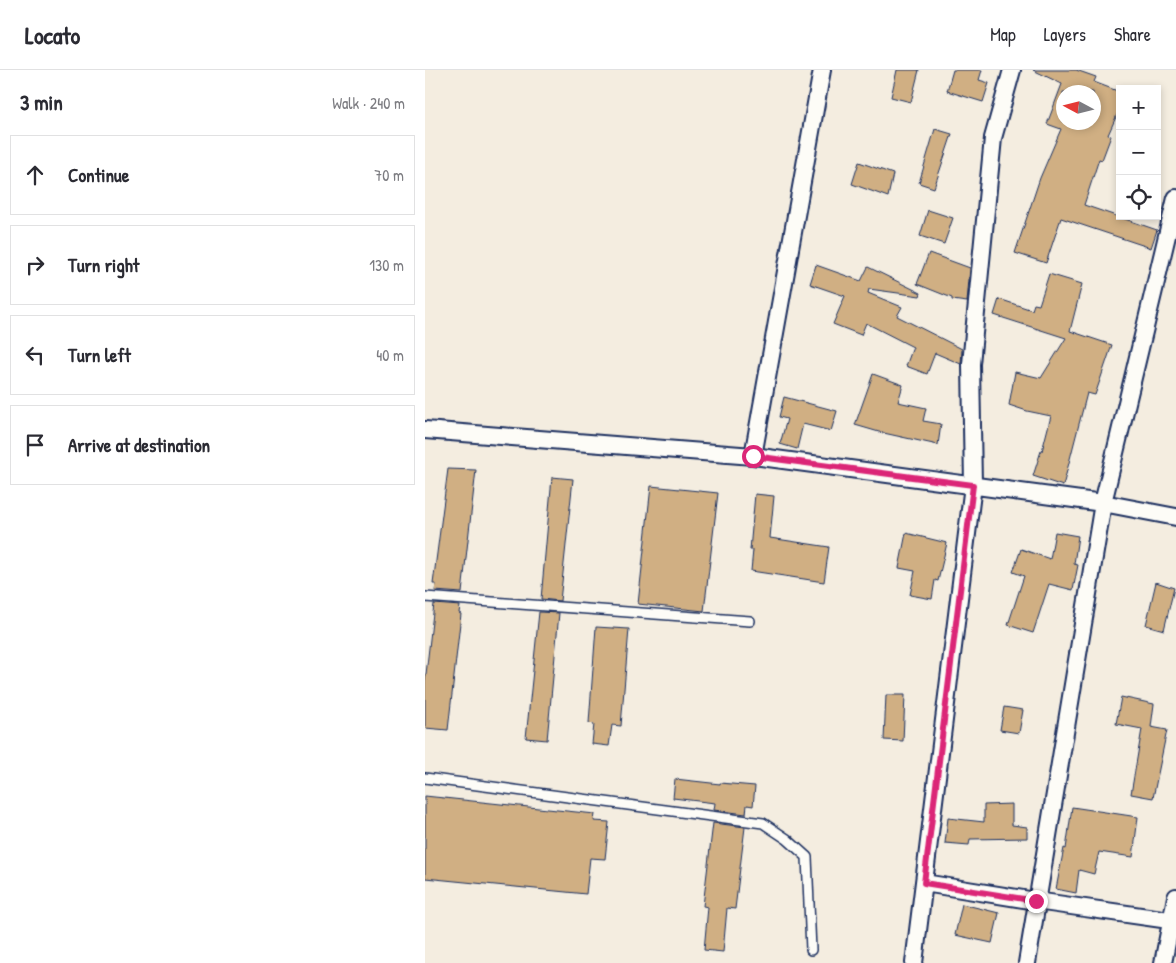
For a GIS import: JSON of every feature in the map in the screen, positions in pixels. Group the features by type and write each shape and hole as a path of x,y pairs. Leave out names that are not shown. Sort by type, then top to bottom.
{"street":[{"path":"753,456 822,70"},
{"path":"914,963 973,485 971,364 993,138 1012,70"},
{"path":"1027,963 1103,503 1176,198"},
{"path":"425,430 753,456 1103,503 1176,517"},
{"path":"924,883 1173,921"},
{"path":"1163,963 1173,921 1176,897"}],"lane":[{"path":"425,597 750,621"},
{"path":"425,778 763,823 787,838 807,857 811,950"}],"building":[{"path":"897,70 919,70 911,102 891,97"},
{"path":"953,70 982,70 979,80 989,83 983,102 947,91"},
{"path":"1033,70 1076,70 1096,77 1094,82 1116,90 1116,117 1108,135 1111,136 1102,160 1099,159 1084,205 1116,216 1116,220 1128,220 1157,230 1151,248 1061,218 1046,263 1015,253 1040,178 1061,130 1101,130 1101,85 1062,85"},
{"path":"1056,100 1056,127 1047,124"},
{"path":"935,129 952,134 934,188 919,183"},
{"path":"859,162 893,174 888,197 852,184"},
{"path":"928,210 953,218 944,244 920,236"},
{"path":"929,253 970,268 967,302 952,300 952,298 917,284"},
{"path":"816,265 861,281 868,267 921,293 920,296 869,289 868,293 902,307 897,316 962,349 961,364 935,353 927,374 906,366 913,347 866,323 861,335 833,324 845,296 810,284"},
{"path":"1049,274 1082,284 1070,331 1112,345 1095,395 1087,393 1063,486 1033,476 1051,416 1009,405 1015,372 1041,378 1066,338 994,315 999,299 1032,310 1034,304 1039,305"},
{"path":"873,374 903,385 898,402 926,408 923,421 941,424 938,445 855,425"},
{"path":"784,397 837,411 831,431 803,424 797,449 780,444 787,419 779,417"},
{"path":"448,469 476,470 462,593 435,591 436,584 433,584"},
{"path":"552,477 573,479 560,601 541,599"},
{"path":"651,486 718,493 704,611 638,604"},
{"path":"755,494 774,496 770,538 829,547 824,582 751,571 753,550 750,550"},
{"path":"1055,532 1078,536 1074,564 1078,565 1073,590 1049,584 1033,633 1008,625 1024,576 1013,572 1021,549 1050,559"},
{"path":"906,533 947,543 938,581 935,580 932,599 910,595 915,571 899,568"},
{"path":"1156,582 1174,588 1164,630 1146,625"},
{"path":"434,604 460,606 459,613 461,614 448,730 425,728 425,683"},
{"path":"539,612 559,613 547,740 526,738"},
{"path":"596,627 629,629 621,726 612,725 609,746 592,744 594,724 589,723"},
{"path":"886,695 905,695 903,741 884,740"},
{"path":"1121,697 1154,704 1151,727 1167,730 1153,798 1131,794 1142,729 1116,724"},
{"path":"1004,707 1023,710 1019,733 1000,730"},
{"path":"675,779 755,786 753,806 747,805 746,814 714,810 715,803 673,798"},
{"path":"425,796 595,814 594,821 609,822 605,859 590,858 586,894 425,878"},
{"path":"1012,804 1012,825 1027,827 1027,838 970,839 969,845 945,843 948,818 984,822 984,805"},
{"path":"1072,807 1138,817 1133,857 1099,852 1094,874 1079,870 1076,893 1056,889 1064,848 1066,849"},
{"path":"713,823 745,827 735,909 727,908 723,952 704,950 708,907 703,906"},
{"path":"962,904 999,913 992,943 955,935"}],"route":[{"path":"753,456 973,485 924,883 1036,901"}]}
